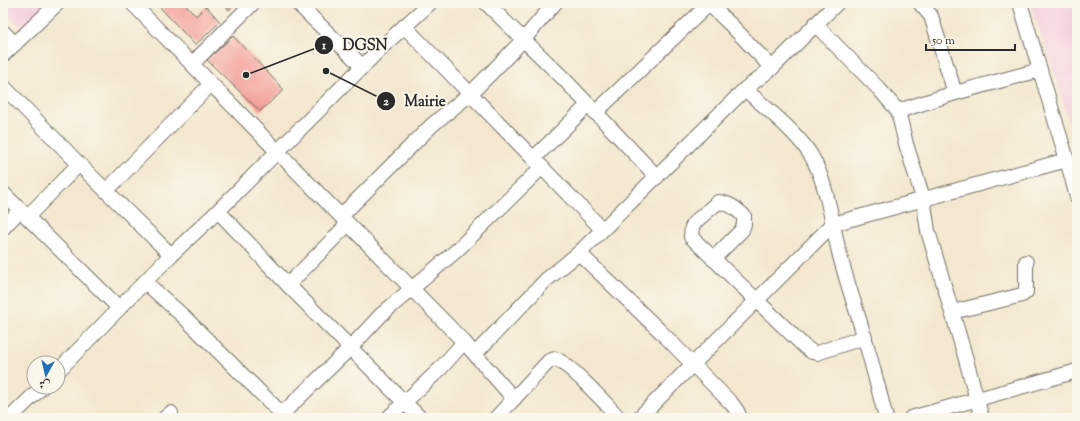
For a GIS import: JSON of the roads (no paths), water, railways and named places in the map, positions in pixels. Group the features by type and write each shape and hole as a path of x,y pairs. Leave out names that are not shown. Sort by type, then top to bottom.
{"street":[{"path":"3,55 58,3"},
{"path":"132,3 412,288 464,342 514,399"},
{"path":"192,64 253,3"},
{"path":"297,3 363,67"},
{"path":"66,363 171,255 218,211 404,26 430,3"},
{"path":"486,3 563,78 657,177"},
{"path":"288,285 344,220 432,125 470,94 524,39 555,3"},
{"path":"145,282 183,316 284,416 382,315 456,250 538,162 592,109 709,3 772,68"},
{"path":"475,354 546,280 579,253 745,89 772,68 837,3"},
{"path":"920,3 931,16 955,93"},
{"path":"1020,3 1077,197"},
{"path":"815,24 879,89 898,111 906,144 923,198 928,231 982,418"},
{"path":"404,26 602,229"},
{"path":"3,32 15,44"},
{"path":"898,111 955,93 1040,70"},
{"path":"106,191 211,84"},
{"path":"3,86 78,164 171,255"},
{"path":"745,89 792,132 813,158 820,175 839,252 865,337 886,418"},
{"path":"639,418 833,224 923,198 1067,160"},
{"path":"3,228 24,213 78,164"},
{"path":"3,193 119,308"},
{"path":"218,211 288,285 405,401 420,418"},
{"path":"579,253 693,364 732,404 740,418"},
{"path":"714,259 812,352 817,353 865,337"},
{"path":"952,312 1022,295 1026,292 1026,262"},
{"path":"388,418 440,369 464,342"},
{"path":"496,418 549,362 555,359 560,360 595,391 620,418"},
{"path":"911,418 1077,371"},
{"path":"10,418 34,395"}],"place":[{"name":"Mairie","path":"326,71"},
{"name":"DGSN","path":"246,75"}]}
